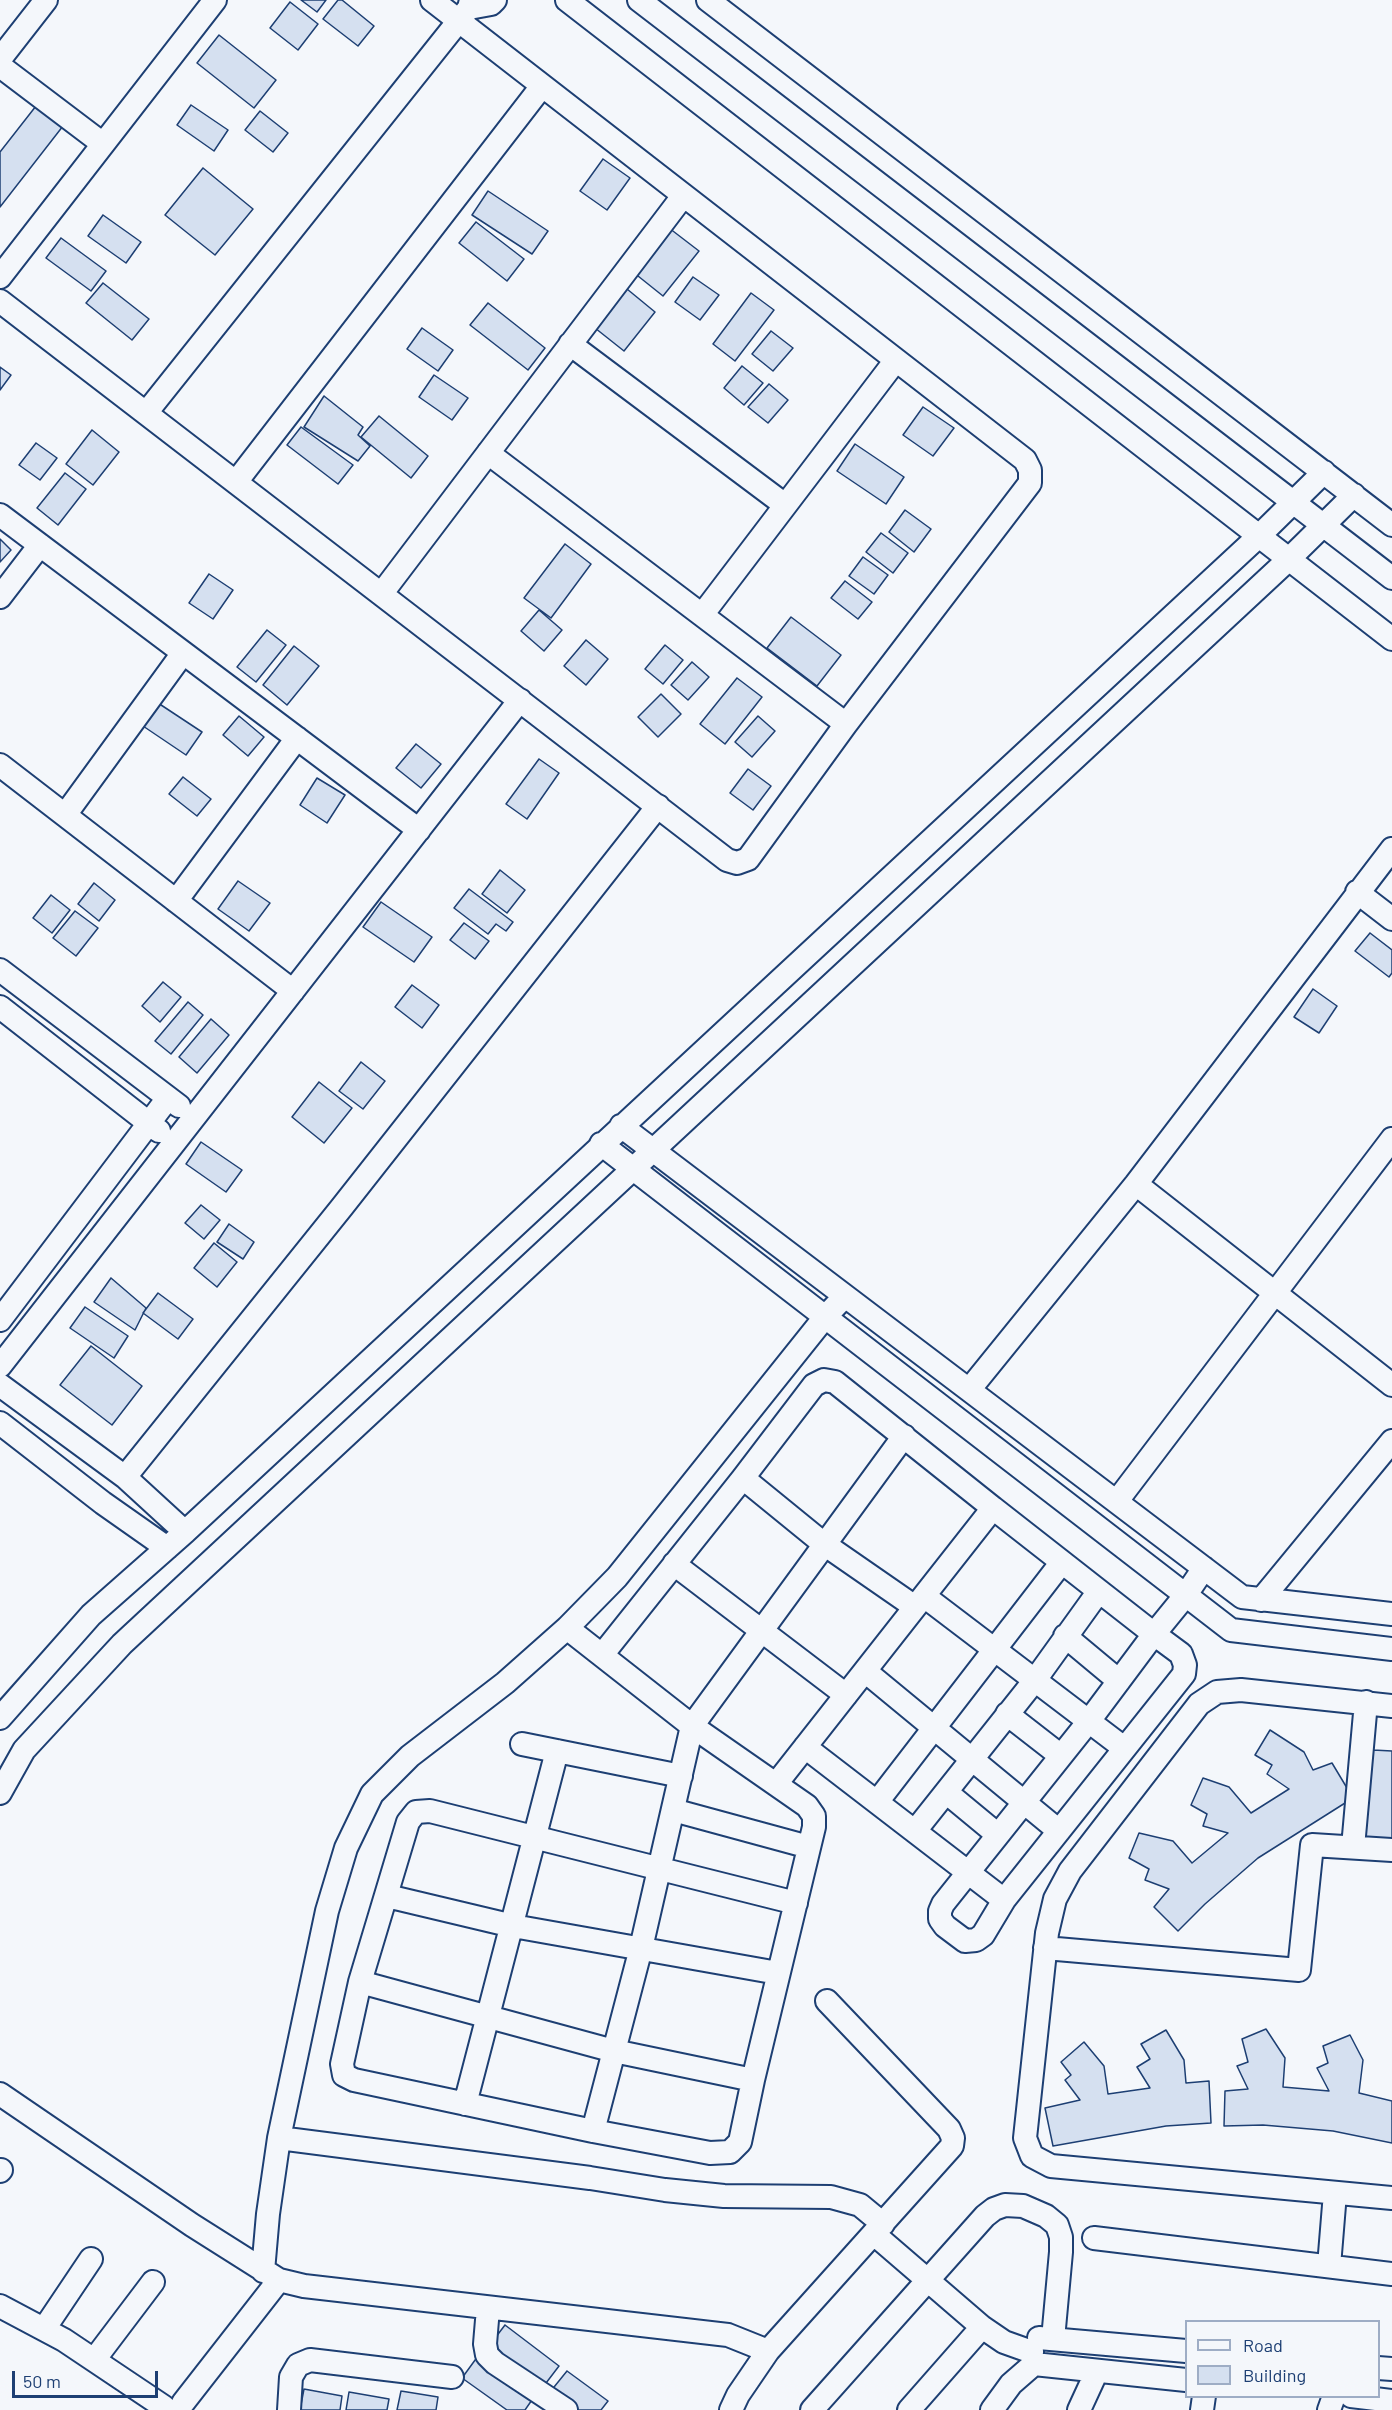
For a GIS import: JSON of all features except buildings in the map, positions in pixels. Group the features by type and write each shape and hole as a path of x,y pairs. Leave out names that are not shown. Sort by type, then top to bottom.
{"street":[{"path":"0,59 46,0"},
{"path":"0,277 215,0"},
{"path":"0,301 727,860 737,863 748,860 846,724 1029,483 1030,471 1025,460 542,86 466,10 432,0"},
{"path":"146,413 466,10 491,4 495,0"},
{"path":"567,0 1392,639"},
{"path":"639,0 1392,578"},
{"path":"708,0 1392,525"},
{"path":"0,66 103,144"},
{"path":"236,482 542,86"},
{"path":"382,593 683,196"},
{"path":"570,344 785,505"},
{"path":"702,615 896,360"},
{"path":"488,453 846,724"},
{"path":"0,1718 91,1616 185,1532 1260,535 1324,472"},
{"path":"0,1793 24,1750 122,1644 1288,560 1354,495"},
{"path":"0,515 419,830"},
{"path":"0,597 40,545"},
{"path":"65,815 183,653"},
{"path":"0,1366 520,700"},
{"path":"176,901 297,738"},
{"path":"0,765 293,991"},
{"path":"125,1477 342,1207 658,806"},
{"path":"969,1390 1136,1184 1392,849"},
{"path":"1358,892 1392,919"},
{"path":"0,970 194,1117"},
{"path":"0,1008 175,1143"},
{"path":"0,1320 168,1098"},
{"path":"621,1126 1242,1597 1392,1614"},
{"path":"602,1144 1231,1630 1392,1649"},
{"path":"1117,1502 1275,1292 1391,1144"},
{"path":"1136,1184 1392,1385"},
{"path":"0,2306 174,2405 271,2275 268,2214 279,2138 327,1911 346,1848 372,1794 410,1756 505,1683 567,1628 617,1577 825,1317 845,1296"},
{"path":"602,1656 814,1384 824,1380 835,1382 993,1508 1154,1634 1181,1654 1185,1665 1184,1674 1004,1900 983,1935 976,1940 965,1941 945,1926 940,1919 940,1911 1089,1721 1154,1634 1185,1596 1204,1569"},
{"path":"0,1385 125,1477 185,1532"},
{"path":"0,1423 103,1503 167,1548"},
{"path":"593,2131 641,1948 692,1726 904,1436"},
{"path":"1261,1600 1392,1441"},
{"path":"743,1478 824,1544 920,1601 994,1649 1124,1748"},
{"path":"776,1784 993,1508"},
{"path":"877,1802 1062,1562"},
{"path":"674,1564 846,1695"},
{"path":"915,1831 1035,1680 1099,1591"},
{"path":"567,1628 692,1726 807,1806 814,1815 814,1827 740,2142 730,2152 710,2153 465,2104 354,2080 344,2074 342,2064 360,1982 408,1822 416,1812 430,1811 536,1836 796,1903"},
{"path":"1065,1636 1119,1681"},
{"path":"865,1671 1059,1831"},
{"path":"1392,1706 1241,1690 1217,1692 1199,1704 1070,1871 1055,1899 1045,1948 1025,2138 1032,2156 1051,2166 1392,2198"},
{"path":"1353,1847 1366,1702"},
{"path":"1007,1714 1061,1756"},
{"path":"522,1744 681,1776"},
{"path":"806,1747 1004,1900"},
{"path":"465,2104 557,1751"},
{"path":"946,1792 998,1835"},
{"path":"673,1810 809,1847"},
{"path":"1045,1948 1299,1970 1312,1845 1392,1850"},
{"path":"387,1896 513,1926 778,1973"},
{"path":"360,1982 614,2051 753,2080"},
{"path":"731,2410 738,2395 768,2351 952,2146 949,2129 827,2001"},
{"path":"0,2094 271,2275 304,2286 728,2335 768,2351"},
{"path":"279,2138 590,2178 665,2190 724,2196 831,2197 860,2205 878,2229 929,2281 982,2328 1033,2358 1097,2371 1185,2380"},
{"path":"1329,2266 1335,2193"},
{"path":"812,2410 985,2216 1005,2205 1023,2206 1046,2216 1057,2225 1061,2237 1061,2252 1053,2339"},
{"path":"1094,2238 1392,2274"},
{"path":"44,2329 91,2259"},
{"path":"94,2360 153,2282"},
{"path":"488,2308 485,2344 487,2355 566,2410"},
{"path":"909,2410 982,2328"},
{"path":"992,2410 1033,2358 1038,2338 1185,2351"},
{"path":"289,2410 291,2377 298,2365 310,2360 452,2377"},
{"path":"1079,2410 1097,2371"},
{"path":"1361,2398 1392,2401"}]}
